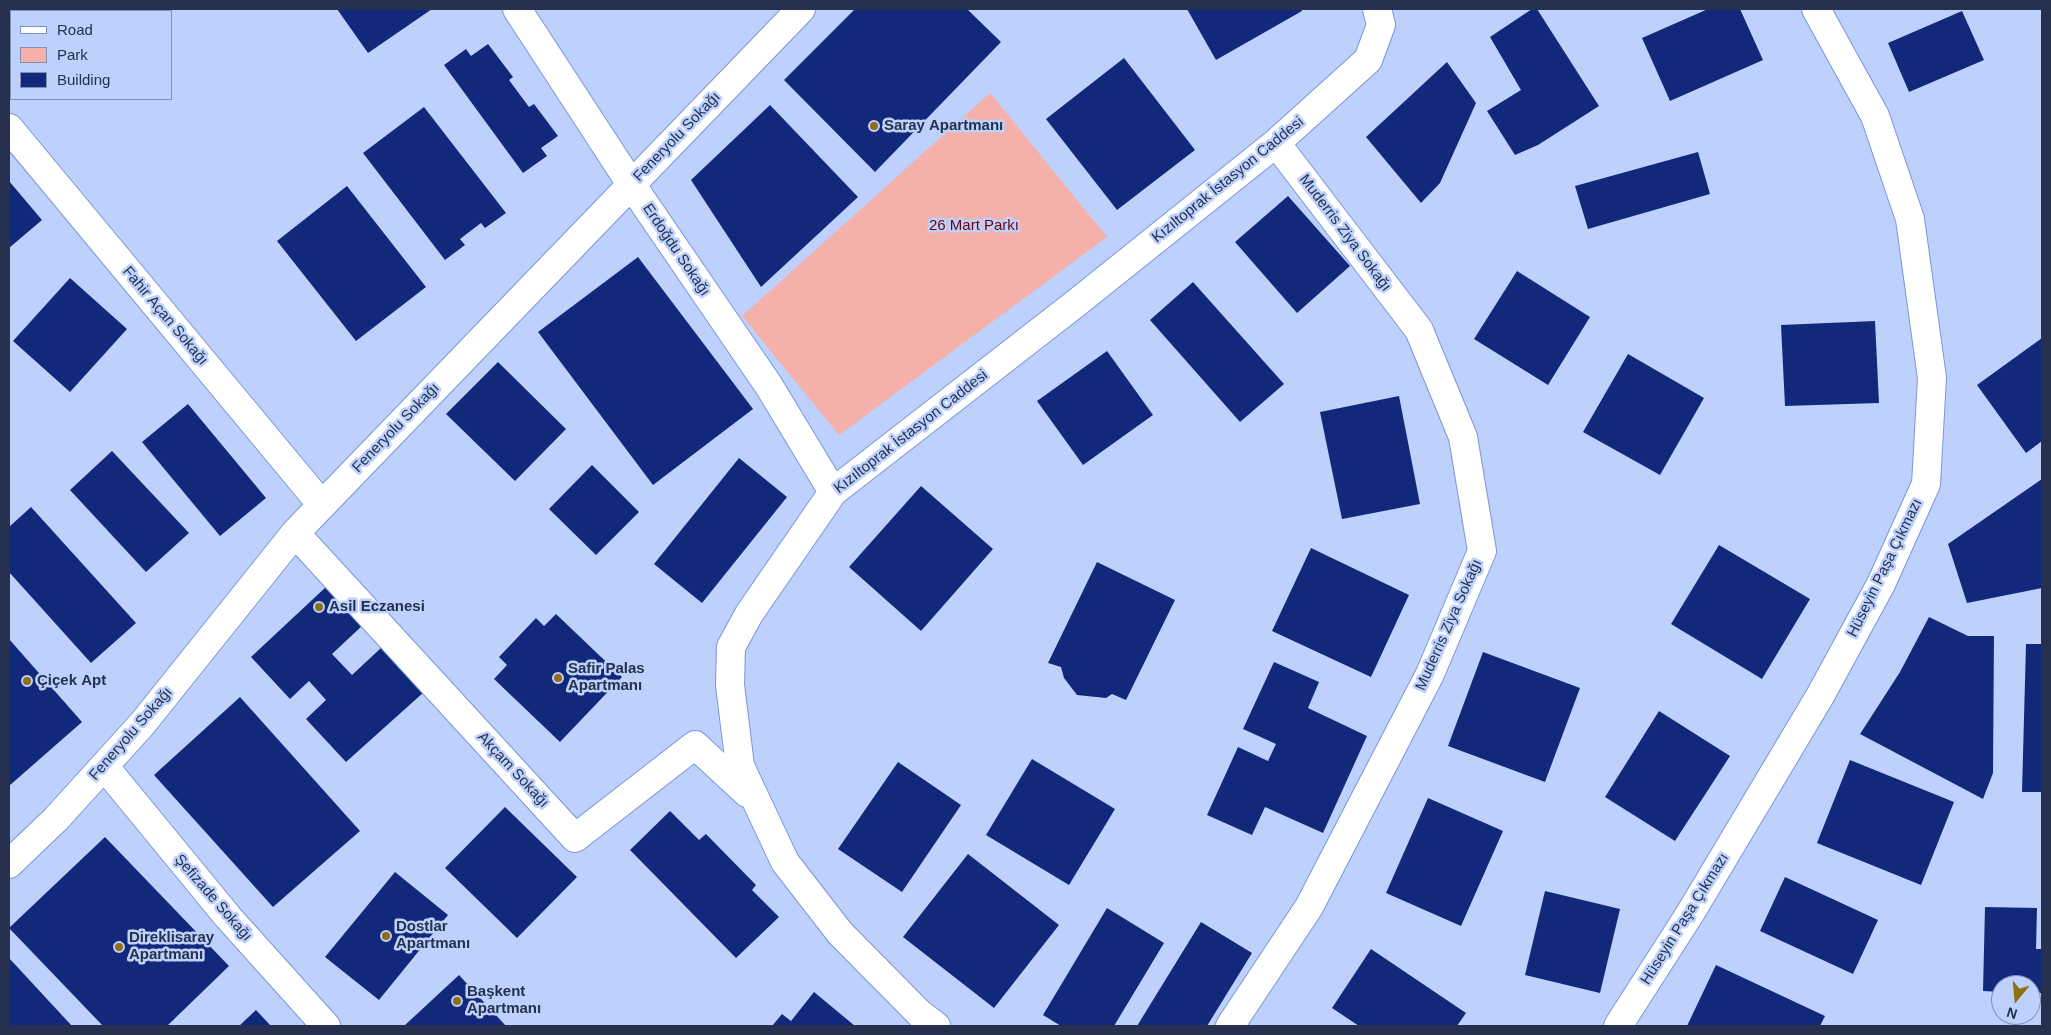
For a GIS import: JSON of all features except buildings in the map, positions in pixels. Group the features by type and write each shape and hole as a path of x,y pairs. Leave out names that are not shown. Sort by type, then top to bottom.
{"street":[{"name":"Erdoğdu Sokağı","path":"517,9 631,184 769,386 833,492"},
{"name":"Feneryolu Sokağı","path":"9,864 56,818 143,723 295,532 801,9"},
{"name":"Kızıltoprak İstasyon Caddesi","path":"936,1026 920,1014 840,932 785,862 740,766 730,685 731,647 749,614 833,492 1075,304 1276,143 1368,60 1381,25 1377,9"},
{"name":"Hüseyin Paşa Çıkmazı","path":"1618,1026 1691,912 1820,696 1881,584 1926,484 1932,378 1910,219 1875,116 1816,9"},
{"name":"Fahir Açan Sokağı","path":"9,128 322,505"},
{"name":"Muderris Ziya Sokağı","path":"1230,1026 1308,908 1430,674 1482,551 1463,438 1419,330 1276,143"},
{"name":"Akçam Sokağı","path":"295,532 575,838 695,745 754,799"},
{"name":"Şefizade Sokağı","path":"104,766 228,917 326,1026"}],"green space":[{"name":"26 Mart Parkı","path":"990,93 1107,237 839,435 742,316"}],"place":[{"name":"Saray Apartmanı","path":"874,126"},
{"name":"Asil Eczanesi","path":"319,607"},
{"name":"Safir Palas Apartmanı","path":"558,678"},
{"name":"Çiçek Apt","path":"27,681"},
{"name":"Dostlar Apartmanı","path":"386,936"},
{"name":"Direklisaray Apartmanı","path":"119,947"},
{"name":"Başkent Apartmanı","path":"457,1001"}]}
